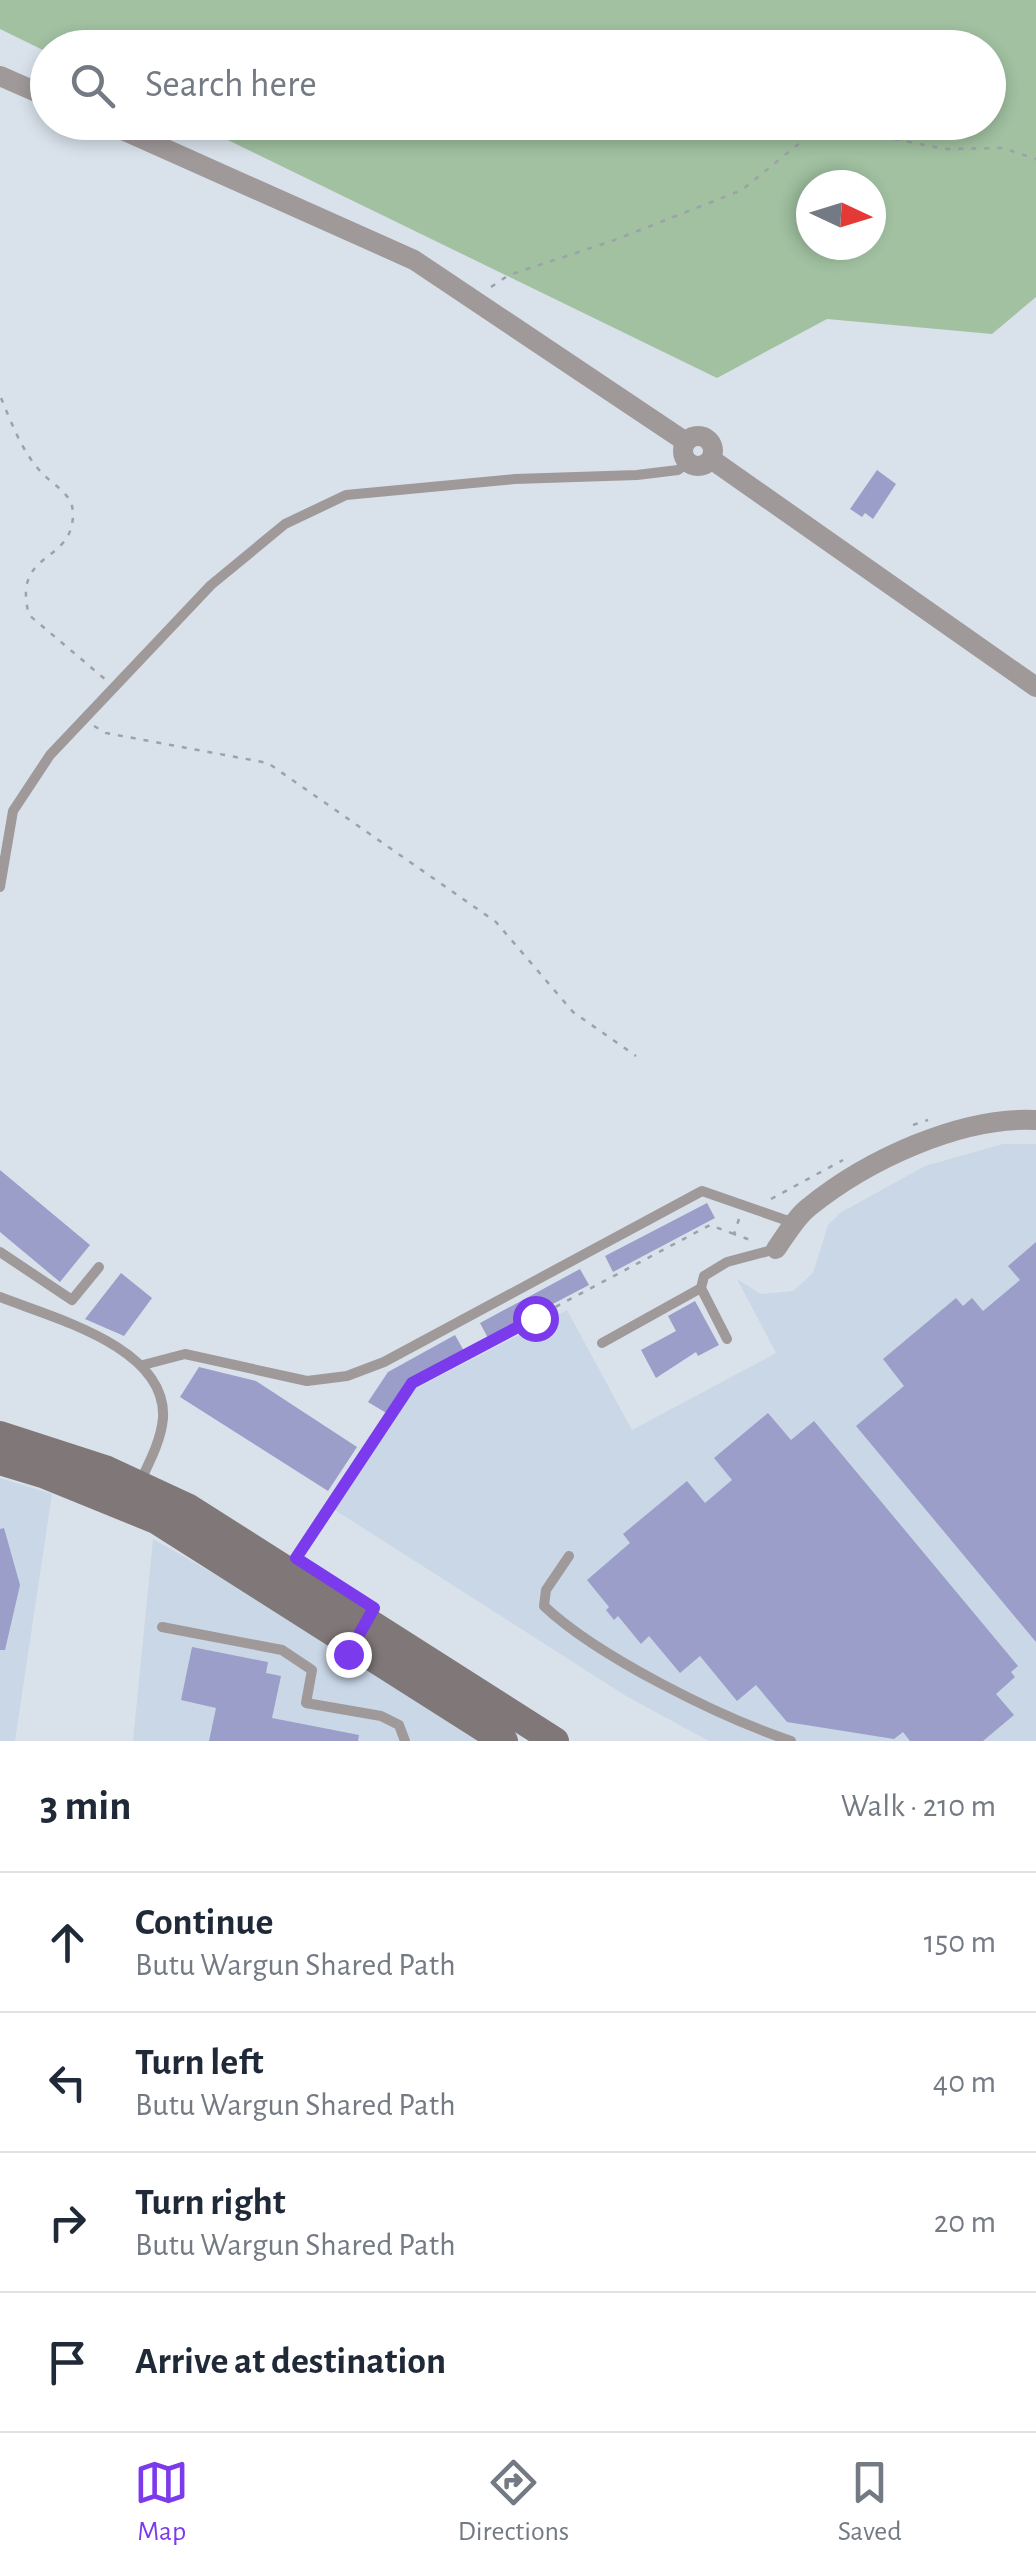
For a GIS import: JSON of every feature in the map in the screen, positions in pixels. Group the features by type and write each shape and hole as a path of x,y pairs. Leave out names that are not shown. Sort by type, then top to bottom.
{"main road":[{"path":"0,1435 139,1485 190,1508 554,1741"},
{"path":"0,1462 43,1474 156,1520 504,1741"}],"street":[{"path":"0,76 30,89"},
{"path":"145,140 414,260 687,452 704,437 713,449 711,459 1036,688"},
{"path":"776,1249 805,1210 836,1188 946,1132 988,1122 1036,1120"}],"lane":[{"path":"0,887 13,811 50,755 253,548 285,524 346,495 515,479 678,470 687,452"},
{"path":"142,1365 185,1354 306,1381 326,1380 384,1362 702,1191 794,1224"},
{"path":"727,1339 701,1288 704,1276 728,1262 776,1249"},
{"path":"0,1252 72,1300 99,1267"},
{"path":"602,1343 701,1288"},
{"path":"0,1296 126,1351 156,1382 163,1418 157,1444 139,1485"},
{"path":"569,1556 546,1590 544,1606 562,1622 653,1679 791,1741"},
{"path":"162,1627 282,1650 312,1670 306,1703 381,1716 399,1725 405,1741"}],"path":[{"path":"492,286 509,275 612,241 742,190 803,140"},
{"path":"892,140 921,147 1003,148 1036,159"},
{"path":"0,398 20,442 42,474 64,490 74,514 62,541 30,571 24,585 29,615 80,654 114,688"},
{"path":"86,718 106,733 268,763 496,922 572,1012 636,1056"},
{"path":"296,1558 412,1383 710,1225 734,1234"}],"shaded area":[{"path":"1003,1144 1036,1144 1036,1741 709,1741 626,1696 335,1510 415,1389 567,1310 632,1430 776,1353 737,1279 761,1294 793,1291 813,1273 828,1225 840,1213 925,1166"},
{"path":"0,1478 52,1494 15,1741 0,1741"},
{"path":"153,1539 260,1600 477,1741 133,1741"}],"green space":[{"path":"0,0 1036,0 1036,297 992,334 827,319 717,378 228,140 1006,140 1006,30 30,30 30,44 0,29"}],"building":[{"path":"877,470 896,484 873,519 865,513 862,517 850,509"},
{"path":"0,1170 90,1245 60,1282 0,1232"},
{"path":"707,1203 715,1218 613,1272 605,1256"},
{"path":"1036,1242 1036,1642 856,1426 904,1386 883,1359 956,1298 963,1306 972,1298 983,1311 1020,1280 1008,1266"},
{"path":"580,1269 589,1285 488,1338 480,1323"},
{"path":"121,1273 152,1298 124,1336 85,1319"},
{"path":"695,1301 719,1345 698,1356 696,1352 656,1378 641,1350 676,1331 668,1316"},
{"path":"455,1335 464,1351 409,1381 388,1414 368,1402 388,1372"},
{"path":"199,1367 256,1381 357,1447 328,1491 180,1397"},
{"path":"768,1413 791,1440 814,1421 1018,1666 1011,1672 1015,1677 996,1694 1014,1715 983,1741 910,1741 903,1732 894,1739 787,1722 756,1685 737,1701 700,1656 680,1673 649,1636 641,1644 618,1616 614,1620 606,1610 609,1607 587,1580 630,1543 623,1534 687,1481 705,1503 732,1480 714,1458"},
{"path":"4,1528 20,1585 5,1650 0,1650 0,1529"},
{"path":"192,1647 268,1662 266,1673 281,1676 272,1718 359,1735 358,1741 209,1741 216,1708 181,1700"}],"route":[{"path":"348,1654 374,1608 296,1558 412,1383 535,1318"}]}
